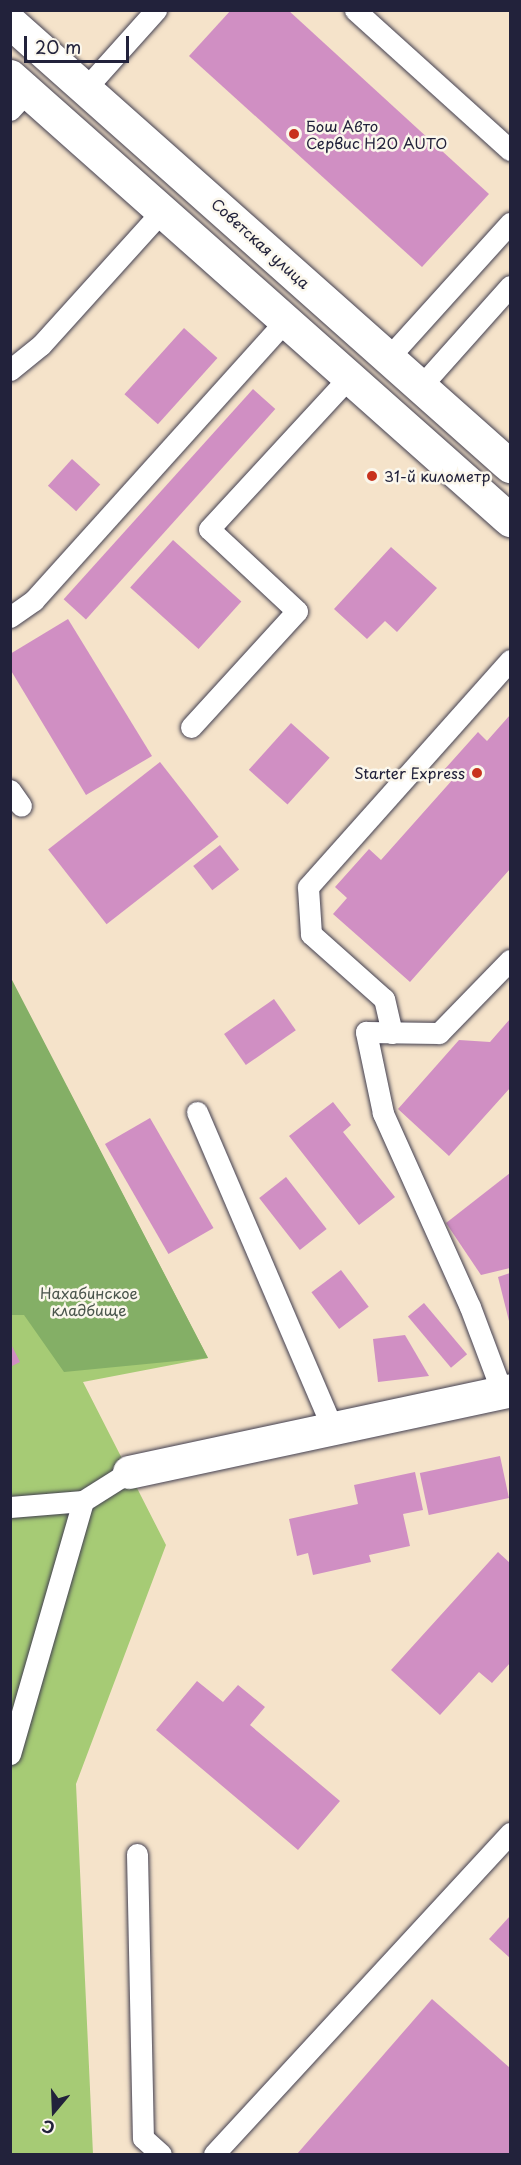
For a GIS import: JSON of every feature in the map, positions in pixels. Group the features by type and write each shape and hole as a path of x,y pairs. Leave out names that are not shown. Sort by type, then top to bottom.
{"main road":[{"name":"Советская улица","path":"10,22 510,466"},
{"path":"16,92 163,210 510,520"},
{"path":"129,1472 506,1391"}],"lane":[{"path":"86,88 156,10"},
{"path":"355,10 510,150"},
{"path":"10,370 41,345 163,210"},
{"path":"389,357 510,223"},
{"path":"421,386 510,286"},
{"path":"10,617 34,600 286,320"},
{"path":"191,727 297,611 208,529 350,376"},
{"path":"392,1032 384,999 311,934 308,887 510,660"},
{"path":"506,1391 383,1113 366,1032 439,1033 510,960"},
{"path":"197,1112 332,1427"},
{"path":"10,1508 83,1501 129,1472"},
{"path":"10,1754 83,1501"},
{"path":"214,2154 510,1833"},
{"path":"137,1854 143,2138 161,2154"}],"green space":[{"name":"Нахабинское кладбище","path":"10,978 208,1358 83,1382 166,1545 76,1784 93,2154 11,2154"},
{"path":"11,978 208,1358 64,1372 24,1315 11,1315"}],"building":[{"path":"231,10 288,10 489,194 422,267 189,56"},
{"path":"184,328 217,358 158,424 124,394"},
{"path":"253,389 275,409 86,619 64,599"},
{"path":"72,459 100,484 76,511 48,486"},
{"path":"173,540 241,602 199,649 130,588"},
{"path":"391,547 437,588 397,632 385,621 367,639 334,609"},
{"path":"68,619 152,756 86,795 10,669 10,654"},
{"path":"510,715 510,869 410,982 333,914 347,898 335,887 369,849 381,860 454,778 444,770 478,732 487,741"},
{"path":"291,723 330,758 287,805 249,770"},
{"path":"160,762 218,837 107,924 48,849"},
{"path":"220,845 239,869 212,890 193,866"},
{"path":"274,999 296,1030 246,1065 224,1034"},
{"path":"510,1019 510,1088 449,1156 398,1109 459,1040 490,1042"},
{"path":"333,1102 351,1125 343,1132 395,1197 359,1225 289,1136"},
{"path":"150,1118 214,1228 168,1254 105,1144"},
{"path":"510,1173 510,1268 481,1275 446,1223"},
{"path":"286,1177 327,1229 300,1250 259,1198"},
{"path":"341,1270 369,1307 339,1329 311,1292"},
{"path":"510,1273 510,1325 498,1277"},
{"path":"424,1303 467,1354 451,1368 408,1316"},
{"path":"405,1335 429,1376 378,1382 373,1339"},
{"path":"10,1342 20,1362 10,1367"},
{"path":"500,1456 509,1498 429,1515 420,1473"},
{"path":"415,1472 423,1510 403,1514 410,1546 369,1555 371,1562 313,1575 308,1553 297,1556 289,1519 358,1504 354,1485"},
{"path":"498,1552 510,1563 510,1663 492,1683 479,1672 440,1715 391,1670"},
{"path":"197,1681 223,1702 238,1685 265,1707 250,1725 340,1801 298,1850 156,1730"},
{"path":"510,1916 510,1958 489,1939"},
{"path":"432,1999 510,2068 510,2154 297,2154"}],"place":[{"name":"Бош Авто Сервис H2O AUTO","path":"294,134"},
{"name":"31-й километр","path":"372,476"},
{"name":"Starter Express","path":"477,773"}]}
